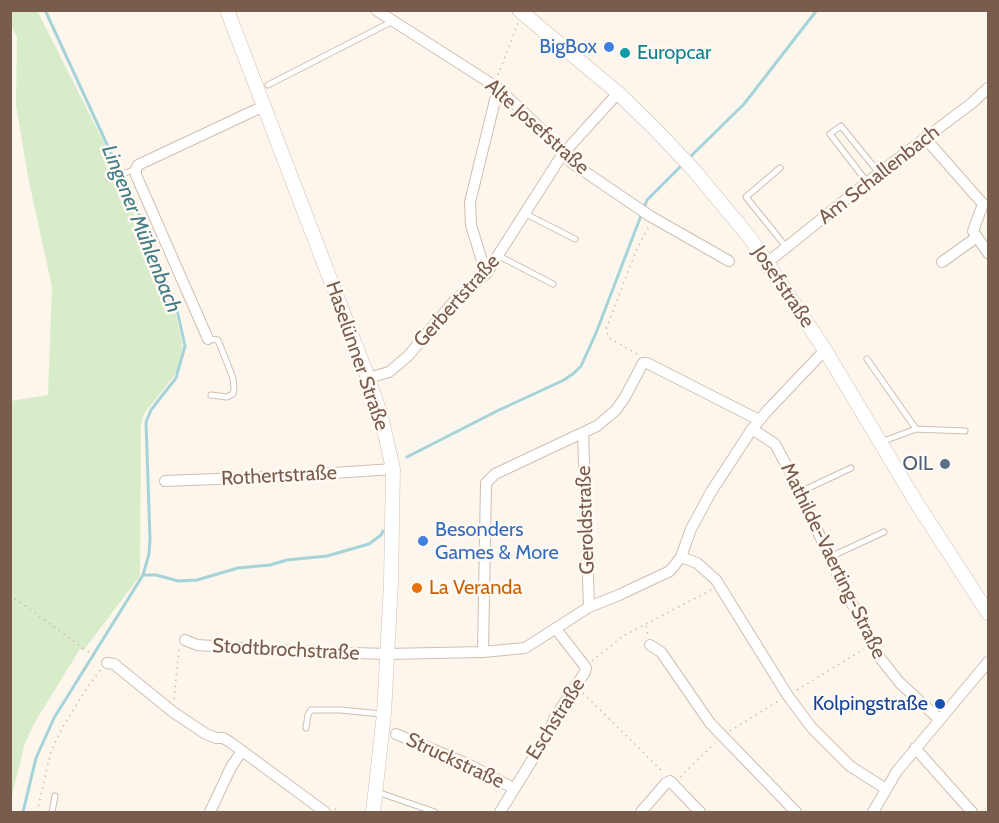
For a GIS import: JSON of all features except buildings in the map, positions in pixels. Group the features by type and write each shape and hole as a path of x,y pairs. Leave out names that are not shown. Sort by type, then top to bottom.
{"street":[{"name":"Haselünner Straße","path":"227,10 368,378 381,416 393,469 393,526 384,714 373,813"},
{"name":"Alte Josefstraße","path":"376,10 391,22 432,45 498,88 537,125 562,155 637,207 729,261"},
{"name":"Josefstraße","path":"520,12 618,93 682,156 768,261 939,539 988,613"},
{"path":"486,274 471,225 470,202 498,88"},
{"name":"Am Schallenbach","path":"768,261 972,103 988,88"},
{"name":"Gerbertstraße","path":"368,378 389,372 408,356 455,300 486,274 562,155 618,93"},
{"path":"208,339 132,170 138,165 264,106"},
{"path":"925,138 983,204 973,231 988,253"},
{"path":"942,262 977,237"},
{"path":"825,351 752,429 699,512 681,556 703,567 720,585 788,696 812,728 850,766 885,789"},
{"path":"483,652 486,483 495,474 597,426 616,410 625,398 643,363 759,420"},
{"name":"Mathilde-Vaerting-Straße","path":"752,429 775,444 872,644 889,672 939,719"},
{"name":"Geroldstraße","path":"583,433 589,607"},
{"name":"Rothertstraße","path":"165,481 393,469"},
{"name":"Stodtbrochstraße","path":"185,640 197,645 387,654 483,652 525,648 589,607 670,571 681,556"},
{"name":"Eschstraße","path":"500,813 586,668 556,629"},
{"path":"650,645 661,652 710,723 796,813"},
{"path":"873,813 885,789 915,748 988,662"},
{"path":"107,663 114,664 173,712 207,735 223,738 242,751 325,813"},
{"name":"Struckstraße","path":"396,734 470,765 513,788"},
{"path":"915,748 972,813"},
{"path":"210,813 231,767 242,751"},
{"path":"641,813 670,781 700,813"}],"lane":[{"path":"267,85 391,22"},
{"path":"868,183 830,135 841,126 879,173"},
{"path":"780,168 746,196 787,248"},
{"path":"109,179 132,170"},
{"path":"524,213 575,239"},
{"path":"499,256 553,284"},
{"path":"208,339 218,340 234,378 233,394 227,397 211,395"},
{"path":"867,359 916,429"},
{"path":"880,442 916,429 965,431"},
{"path":"800,492 852,468"},
{"path":"830,557 884,532"},
{"path":"306,728 311,710 384,714"},
{"path":"376,791 435,813"},
{"path":"52,813 55,796"}],"path":[{"path":"498,88 498,74 520,12"},
{"path":"643,363 641,357 609,338 606,329 636,251 653,217"},
{"path":"586,668 623,636 720,585"},
{"path":"10,595 96,657"},
{"path":"173,712 178,650 185,640"},
{"path":"575,687 625,733 665,773 670,781 677,779 723,735 872,644"},
{"path":"37,813 49,760 62,728 87,688 107,663"}],"green space":[{"path":"37,10 104,143 175,311 182,342 181,360 176,373 144,414 141,424 140,576 83,651 80,649 35,722 25,743 11,800 11,401 48,395 52,287 29,182 16,105 17,37 11,25 10,11"}],"waterway":[{"name":"Lingener Mühlenbach","path":"23,812 36,758 54,718 143,575 149,554 150,539 146,422 151,410 176,378 185,346 177,310 151,240 45,10"},
{"path":"689,158 744,104 817,10"},
{"path":"407,457 564,380 581,366 647,200 682,165"},
{"path":"144,575 156,575 178,581 197,580 238,568 327,556 369,544 383,531"}],"place":[{"name":"BigBox","path":"609,47"},
{"name":"Europcar","path":"625,53"},
{"name":"OIL","path":"945,464"},
{"name":"Besonders Games & More","path":"423,541"},
{"name":"La Veranda","path":"417,588"},
{"name":"Kolpingstraße","path":"940,704"}]}
